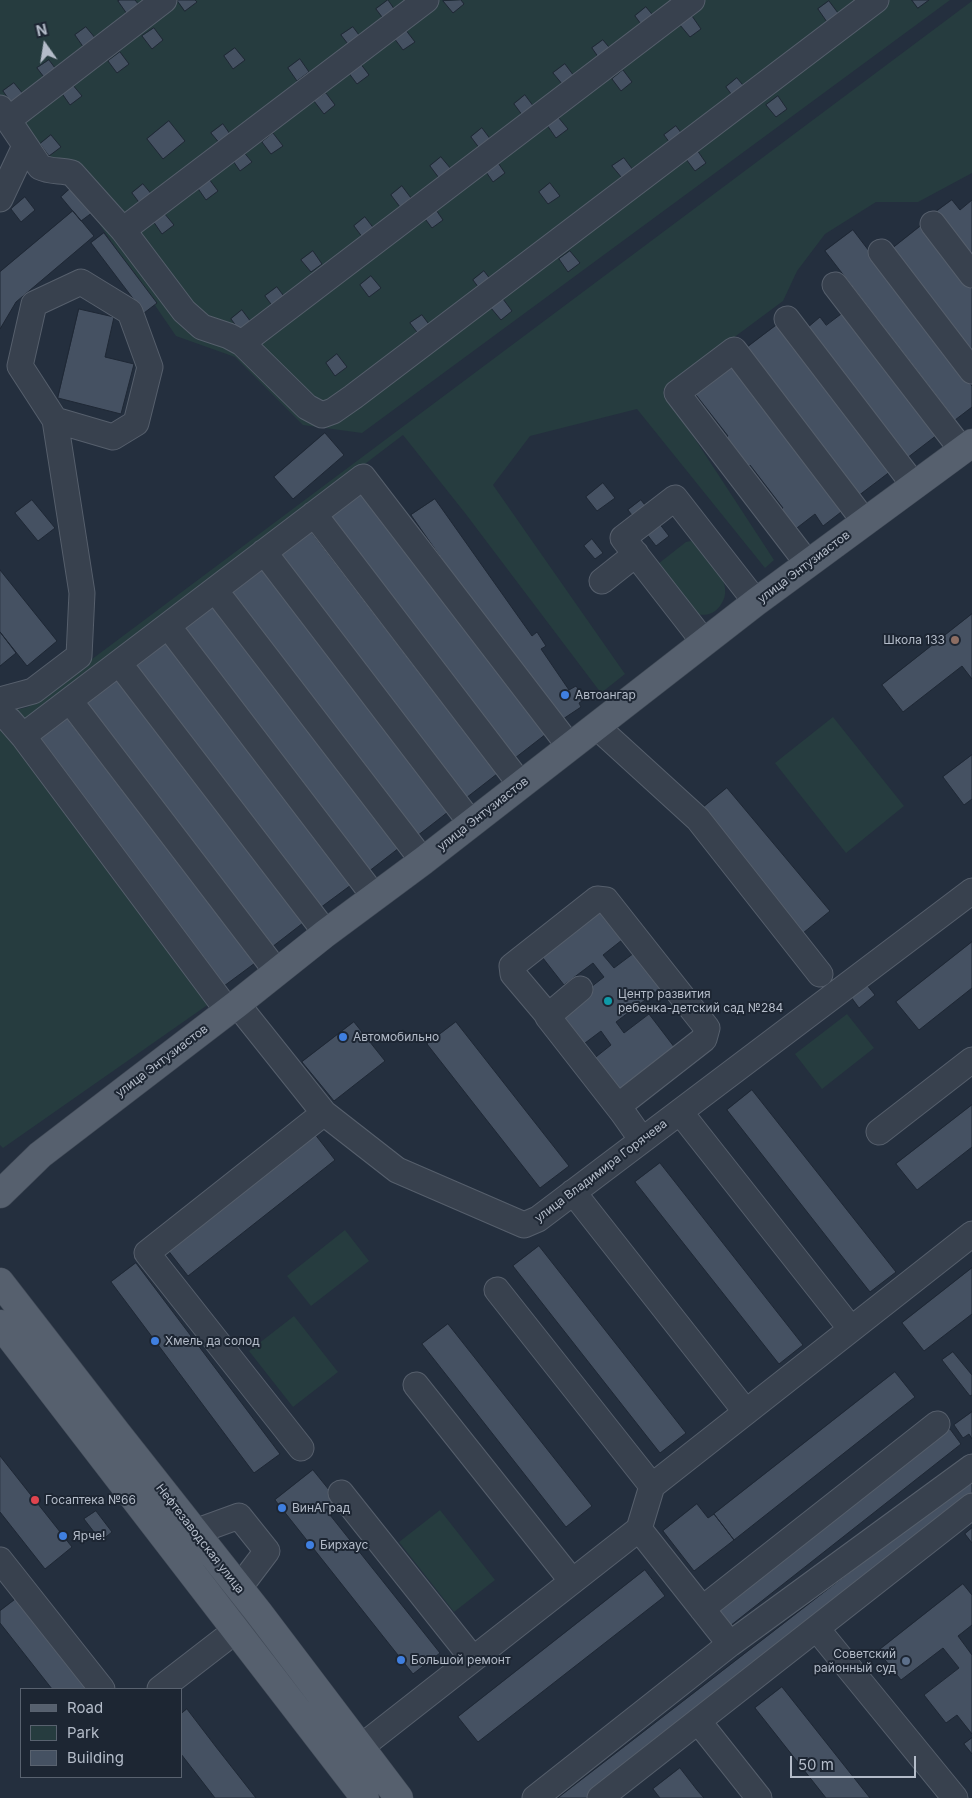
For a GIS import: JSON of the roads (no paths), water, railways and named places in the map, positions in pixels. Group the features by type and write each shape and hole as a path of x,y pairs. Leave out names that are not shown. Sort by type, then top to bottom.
{"main road":[{"name":"улица Энтузиастов","path":"0,1194 40,1155 232,1008 326,933 423,861 756,602 967,446"},
{"name":"Нефтезаводская улица","path":"0,1282 239,1588 399,1798"},
{"path":"0,1324 365,1798"}],"street":[{"path":"164,0 4,114 40,167 48,171 61,170 72,173 123,230 184,311 202,327 229,336 242,343 306,407 322,415 333,412 876,0"},
{"path":"123,230 426,0"},
{"path":"242,343 692,0"},
{"path":"0,199 25,146"},
{"path":"933,224 972,274"},
{"path":"881,252 972,370"},
{"path":"0,700 33,691 79,656 82,593 55,420 20,366 34,304 81,282 130,312 150,367 136,424 113,437 55,420"},
{"path":"835,285 967,446"},
{"path":"786,318 914,485"},
{"path":"808,564 677,393 734,350 865,522"},
{"path":"23,736 363,477 570,747"},
{"path":"704,642 624,538 675,498 756,602"},
{"path":"314,514 521,785"},
{"path":"264,552 471,823"},
{"path":"602,581 636,554"},
{"path":"215,590 423,861"},
{"path":"168,626 374,896"},
{"path":"119,663 326,933"},
{"path":"70,701 277,972"},
{"name":"улица Владимира Горячева","path":"0,713 10,720 23,736 232,1008 324,1113 397,1170 524,1226 538,1219 972,891"},
{"path":"596,726 698,819 820,974"},
{"path":"623,1113 622,1104 704,1039 707,1028 606,900 598,899 512,966 513,974 546,1013 642,1140"},
{"path":"546,1013 554,1010 580,989"},
{"path":"879,1132 972,1060"},
{"path":"680,1112 852,1329"},
{"path":"301,1448 147,1253 324,1113"},
{"path":"573,1192 746,1412"},
{"path":"360,1747 639,1529 652,1486 972,1234"},
{"path":"497,1290 652,1486"},
{"path":"416,1385 572,1582"},
{"path":"702,1609 937,1424"},
{"path":"535,1798 730,1644 972,1467"},
{"path":"342,1492 473,1659"},
{"path":"600,1798 972,1506"},
{"path":"195,1532 240,1516 267,1551 239,1588"},
{"path":"639,1529 730,1644"},
{"path":"4,1574 101,1688"},
{"path":"817,1629 954,1798"},
{"path":"161,1688 235,1631"},
{"path":"698,1721 759,1798"}],"place":[{"name":"Школа 133","path":"955,640"},
{"name":"Автоангар","path":"565,695"},
{"name":"Центр развития ребенка-детский сад №284","path":"608,1001"},
{"name":"Автомобильно","path":"343,1037"},
{"name":"Хмель да солод","path":"155,1341"},
{"name":"Госаптека №66","path":"35,1500"},
{"name":"ВинАГрад","path":"282,1508"},
{"name":"Ярче!","path":"63,1536"},
{"name":"Бирхаус","path":"310,1545"},
{"name":"Большой ремонт","path":"401,1660"},
{"name":"Советский районный суд","path":"906,1661"}]}
